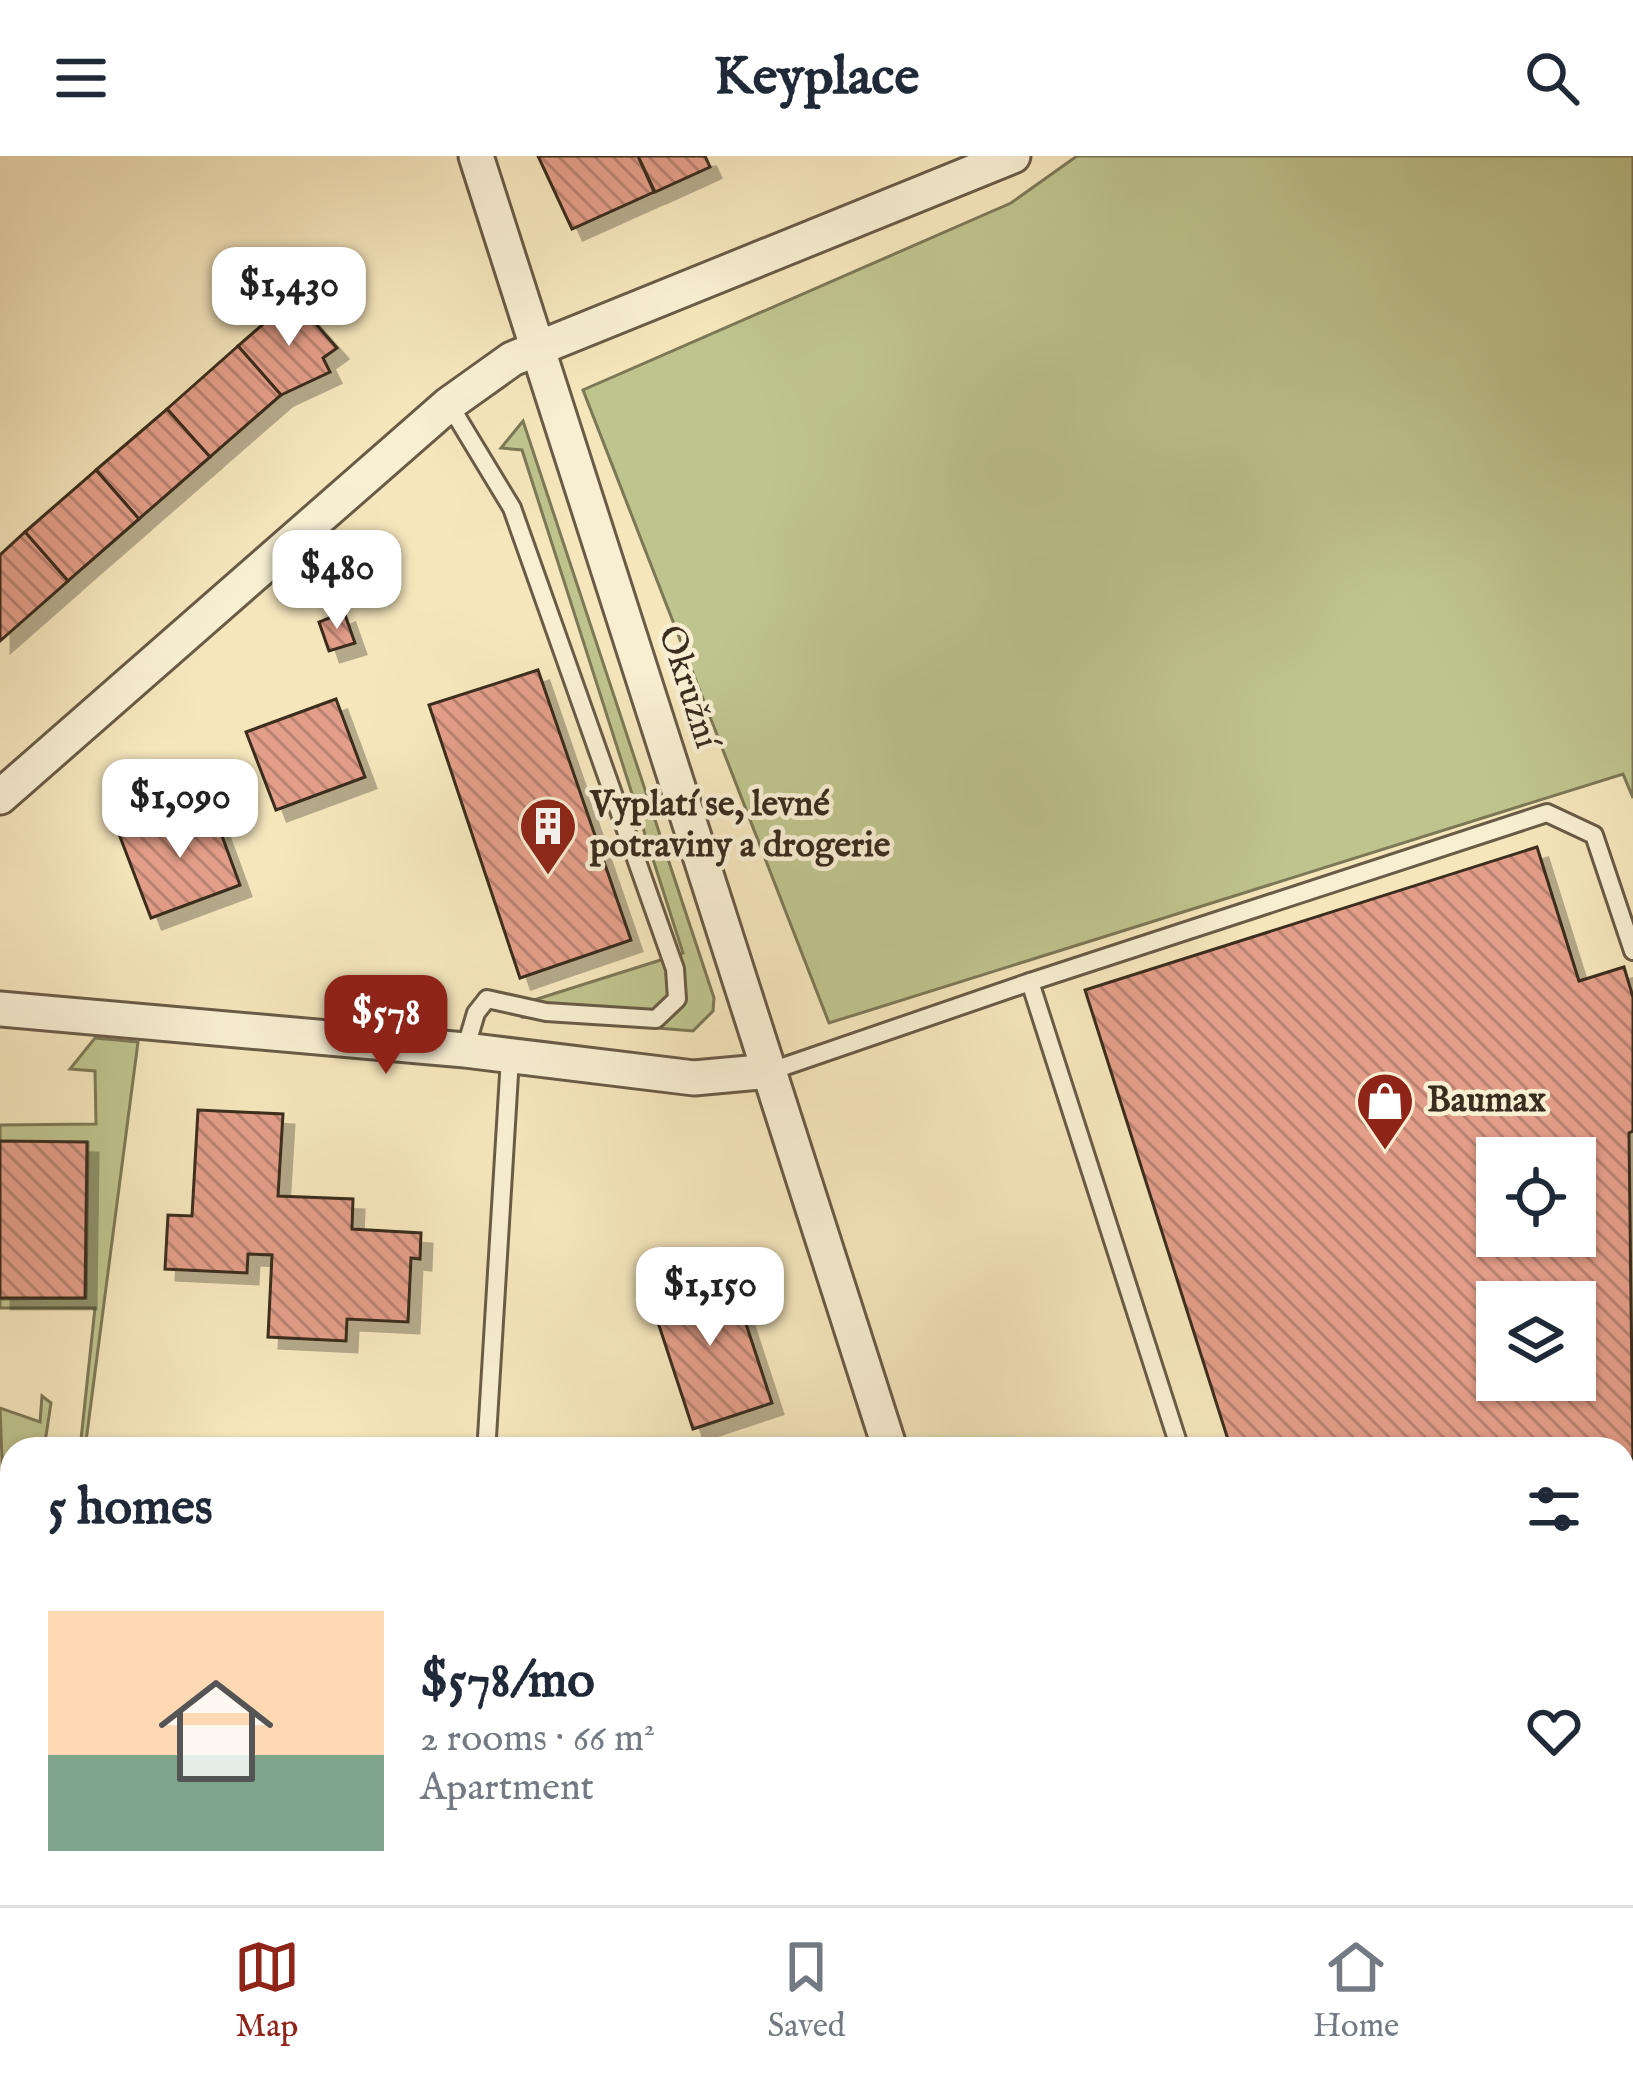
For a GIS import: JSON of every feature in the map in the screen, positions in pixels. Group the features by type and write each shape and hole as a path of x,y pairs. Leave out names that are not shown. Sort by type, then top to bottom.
{"street":[{"name":"Okružní","path":"476,156 886,1437"},
{"path":"0,797 448,404 512,358 1013,156"},
{"path":"0,1009 465,1050 694,1078 771,1071"}],"lane":[{"path":"448,404 512,508 675,969 677,999 656,1019 546,1012 487,999 476,1013 465,1050"},
{"path":"771,1071 1547,813 1594,835 1633,951"},
{"path":"1030,982 1176,1437"},
{"path":"487,1437 510,1058"}],"green space":[{"path":"1077,156 1633,156 1633,798 1623,774 829,1023 583,390 1011,203"},
{"path":"523,421 714,998 713,1011 693,1031 522,1017 518,1005 683,953 522,450 501,448"},
{"path":"95,1038 138,1042 87,1437 81,1437 95,1308 0,1308 0,1299 86,1298 88,1143 0,1142 0,1125 96,1124 95,1071 70,1069"},
{"path":"42,1396 51,1403 46,1437 1,1437 0,1408 40,1422"}],"building":[{"path":"538,156 638,156 654,192 572,229"},
{"path":"638,156 705,156 710,167 655,192"},
{"path":"293,298 337,348 323,358 330,372 281,395 238,346"},
{"path":"238,346 281,395 210,457 167,409"},
{"path":"167,409 210,457 139,519 96,470"},
{"path":"96,470 139,519 68,581 25,532"},
{"path":"25,532 68,581 0,641 0,555"},
{"path":"344,612 355,643 329,651 319,622"},
{"name":"Vyplatí se, levné potraviny a drogerie","path":"538,670 631,940 520,978 429,705"},
{"path":"336,699 365,777 276,810 246,732"},
{"path":"211,806 240,885 151,918 119,834"},
{"name":"Baumax","path":"1537,847 1579,981 1624,967 1633,997 1633,1131 1629,1133 1633,1437 1227,1437 1085,990"},
{"path":"198,1110 283,1114 278,1196 353,1199 352,1229 421,1233 420,1259 411,1258 408,1322 347,1319 346,1341 268,1337 272,1255 248,1254 247,1273 165,1269 168,1215 192,1216"},
{"path":"0,1141 87,1142 85,1298 0,1298"},
{"path":"728,1269 772,1403 693,1429 649,1295"}],"place":[{"name":"Vyplatí se, levné potraviny a drogerie","path":"548,877"},
{"name":"Baumax","path":"1385,1152"}]}
